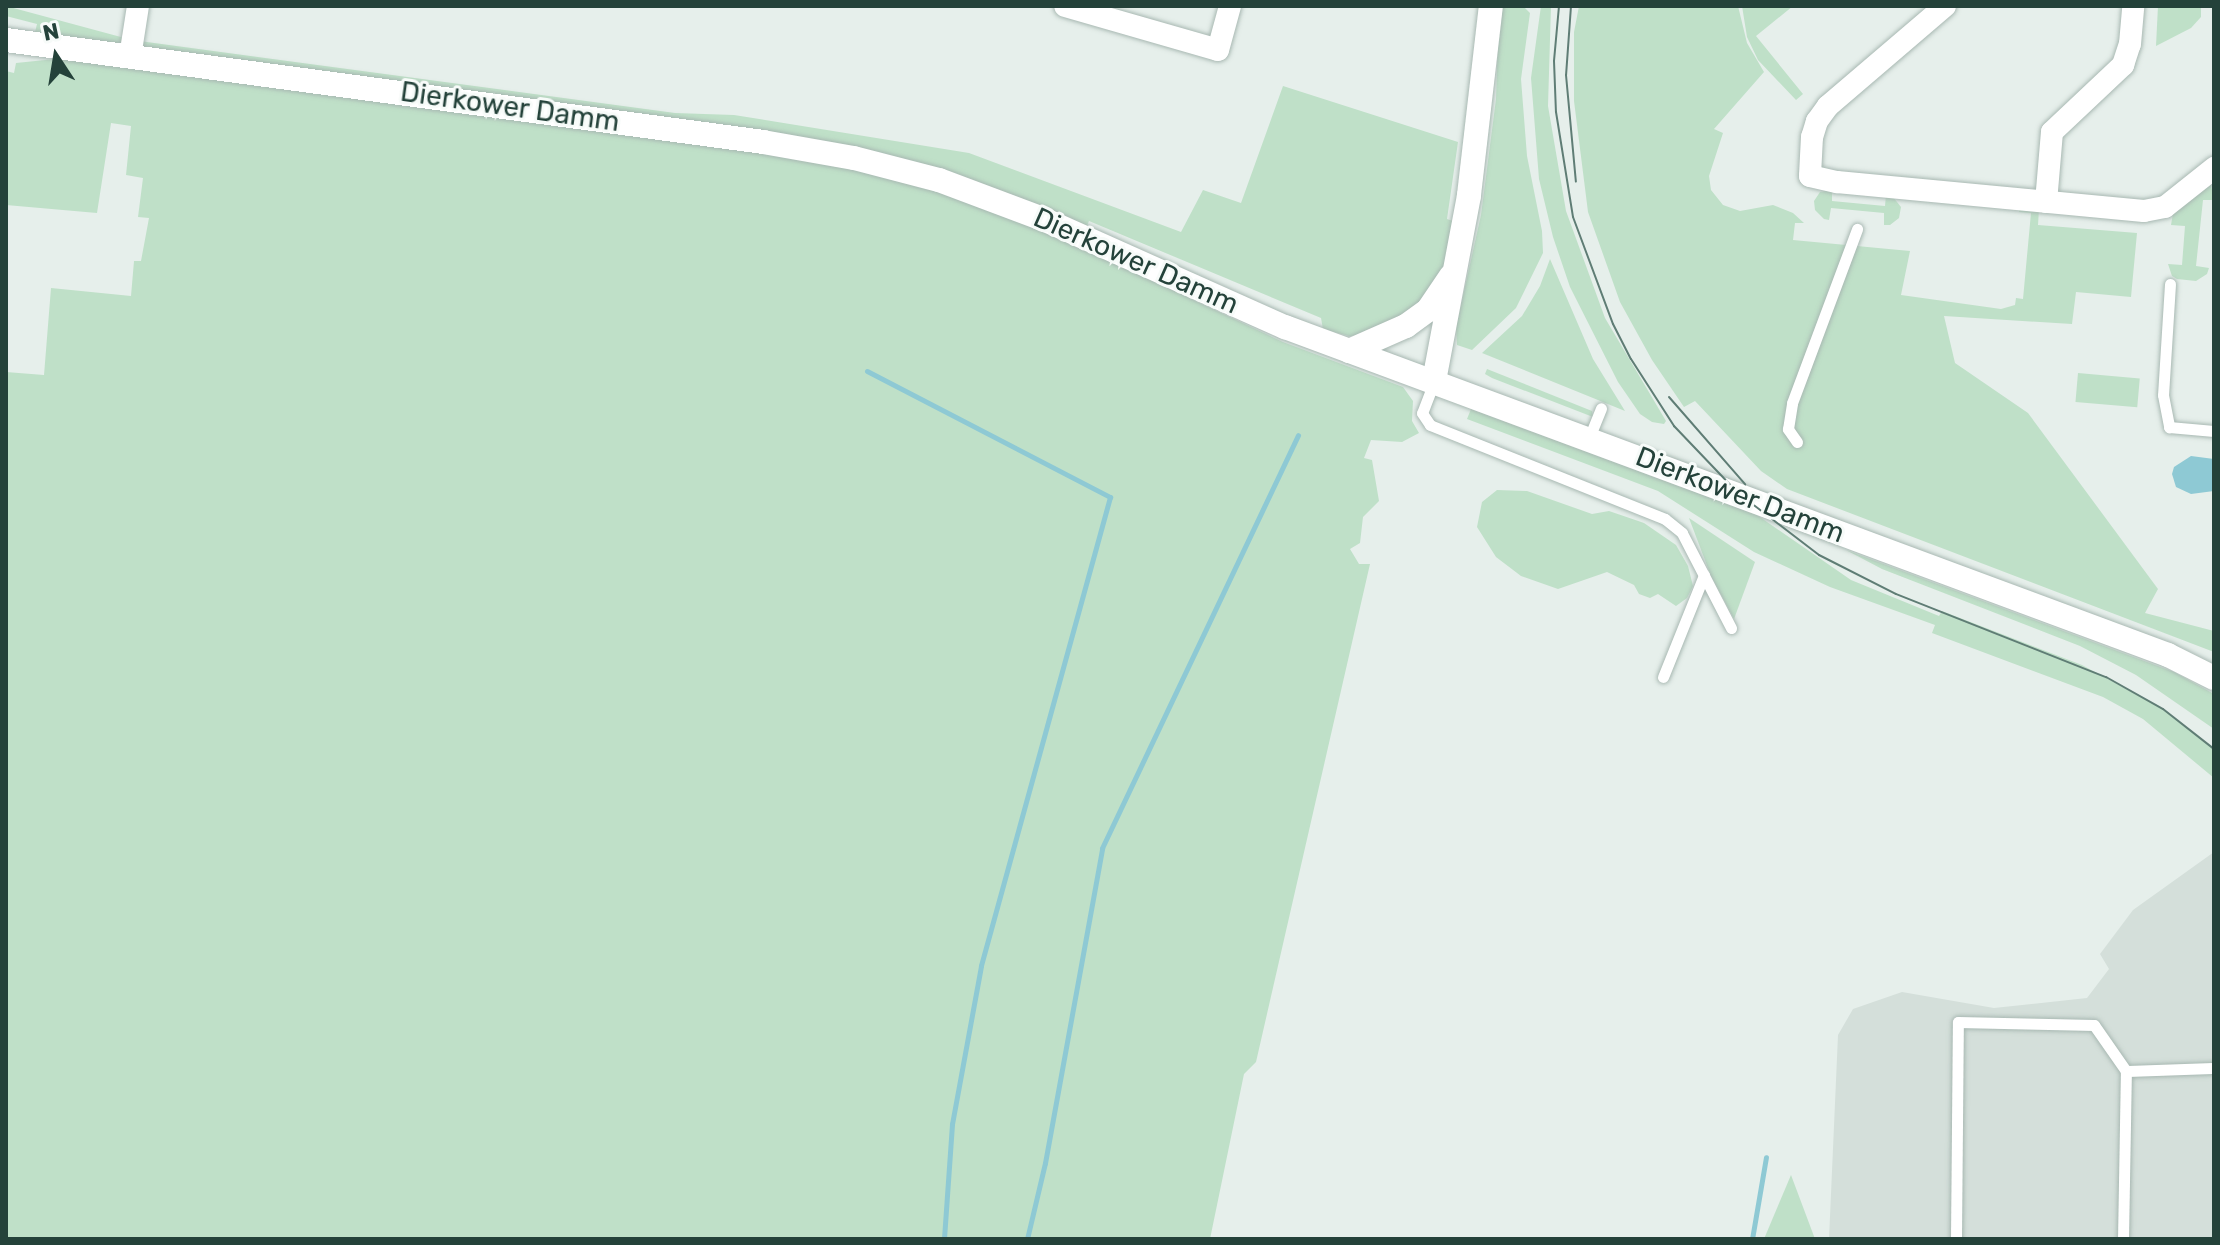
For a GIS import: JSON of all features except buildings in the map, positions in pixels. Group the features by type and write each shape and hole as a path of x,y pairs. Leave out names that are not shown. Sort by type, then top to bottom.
{"street":[{"path":"130,57 138,6"},
{"path":"1065,6 1218,50 1230,6"},
{"path":"1434,381 1457,268 1491,6"},
{"path":"1945,6 1828,106 1812,137 1810,176 1837,182 2155,210 2165,207 2214,168"},
{"path":"2046,202 2052,132 2123,65 2130,44 2133,6"},
{"name":"Dierkower Damm","path":"6,40 854,158 985,196 1349,351 2168,655 2214,678"},
{"path":"1349,351 1394,333 1428,310 1457,268"}],"lane":[{"path":"1797,442 1788,429 1792,403 1857,229"},
{"path":"2170,284 2163,395 2169,427 2214,431"},
{"path":"1434,381 1422,413 1430,425 1665,519 1682,533 1731,628"},
{"path":"1589,438 1601,408"},
{"path":"1663,677 1704,575"},
{"path":"1956,1239 1958,1022 2094,1025 2126,1071 2123,1239"},
{"path":"2126,1071 2214,1068"}],"shaded area":[{"path":"2214,852 2214,1239 1829,1239 1838,1035 1853,1009 1902,992 1994,1008 2087,998 2109,969 2100,954 2133,910"}],"green space":[{"path":"6,6 132,40 675,113 734,115 969,153 1181,232 1203,190 1241,203 1283,86 1458,142 1447,219 1456,222 1441,280 1430,300 1370,335 1349,336 1323,329 1321,318 1089,221 1078,246 1283,342 1403,387 1413,401 1412,421 1419,433 1402,442 1371,440 1364,458 1372,460 1379,501 1363,517 1360,543 1350,549 1359,564 1370,564 1256,1062 1244,1074 1210,1239 6,1239 6,372 44,375 51,288 131,296 134,261 141,261 149,218 138,217 143,178 126,175 131,126 111,123 97,213 6,205 6,71 14,73 16,63 55,59 61,39 35,32 37,24 6,16"},
{"path":"1523,6 1530,13 1521,79 1527,156 1542,231 1543,253 1516,308 1472,350 1457,345 1456,327 1481,215 1496,99 1499,8"},
{"path":"1541,6 1551,6 1548,106 1566,211 1605,318 1666,421 1664,424 1652,422 1640,414 1618,382 1570,287 1553,237 1539,179 1531,78"},
{"path":"1579,6 1738,6 1747,43 1764,72 1714,129 1723,133 1709,176 1711,190 1723,205 1740,211 1773,205 1793,213 1804,223 1795,223 1793,240 1910,251 1901,295 2001,309 2015,305 2016,298 2023,299 2031,213 2019,212 2019,207 2039,209 2038,225 2137,233 2131,297 2076,292 2072,324 1944,316 1955,363 2028,413 2158,589 2145,613 2214,631 2214,652 1787,489 1761,471 1695,401 1684,407 1652,360 1620,302 1588,212 1574,101 1574,32"},
{"path":"1742,6 1793,6 1756,36 1803,94 1796,100 1758,60 1747,37"},
{"path":"2158,6 2201,6 2201,17 2191,28 2156,46"},
{"path":"2211,185 2214,200 2203,200 2196,266 2209,268 2207,274 2196,281 2177,279 2172,276 2168,264 2182,265 2185,226 2171,225 2174,208"},
{"path":"1832,190 1832,201 1885,206 1886,195 1893,197 1901,207 1899,218 1890,225 1884,225 1884,213 1831,208 1829,220 1824,219 1815,210 1814,201 1820,192"},
{"path":"1550,259 1593,359 1625,411 1482,353 1522,316 1540,286"},
{"path":"1487,369 1592,411 1593,417 1492,378 1485,374"},
{"path":"2078,373 2140,378 2137,407 2075,402"},
{"path":"1471,409 1757,515 1851,580 1939,616 1942,611 2082,665 2163,709 2214,749 2214,778 2143,719 2103,697 1932,633 1935,625 1830,587 1754,552 1658,491 1467,419"},
{"path":"1497,490 1527,491 1592,514 1609,511 1644,523 1676,545 1688,566 1693,586 1687,598 1676,606 1658,594 1650,598 1639,594 1634,585 1607,572 1558,589 1521,576 1496,557 1477,527 1482,502"},
{"path":"1689,518 1755,562 1734,619 1711,576"},
{"path":"1846,550 2174,672 2214,694 2214,729 2136,675 2080,646 1882,569"},
{"path":"1791,1175 1815,1239 1764,1239"}],"water":[{"path":"2191,456 2214,459 2214,491 2191,494 2176,487 2172,474 2174,467"}],"waterway":[{"path":"867,371 1110,497 981,966 952,1124 944,1239"},
{"path":"1027,1239 1045,1163 1102,848 1298,435"},
{"path":"1752,1239 1766,1157"}],"tram line":[{"path":"1559,6 1554,61 1556,112 1573,217 1613,324 1631,359 1674,426 1738,493 1819,555 1896,594 2106,677 2163,709 2214,749"},
{"path":"1571,6 1566,75 1576,182"},
{"path":"1669,397 1745,484"}]}
